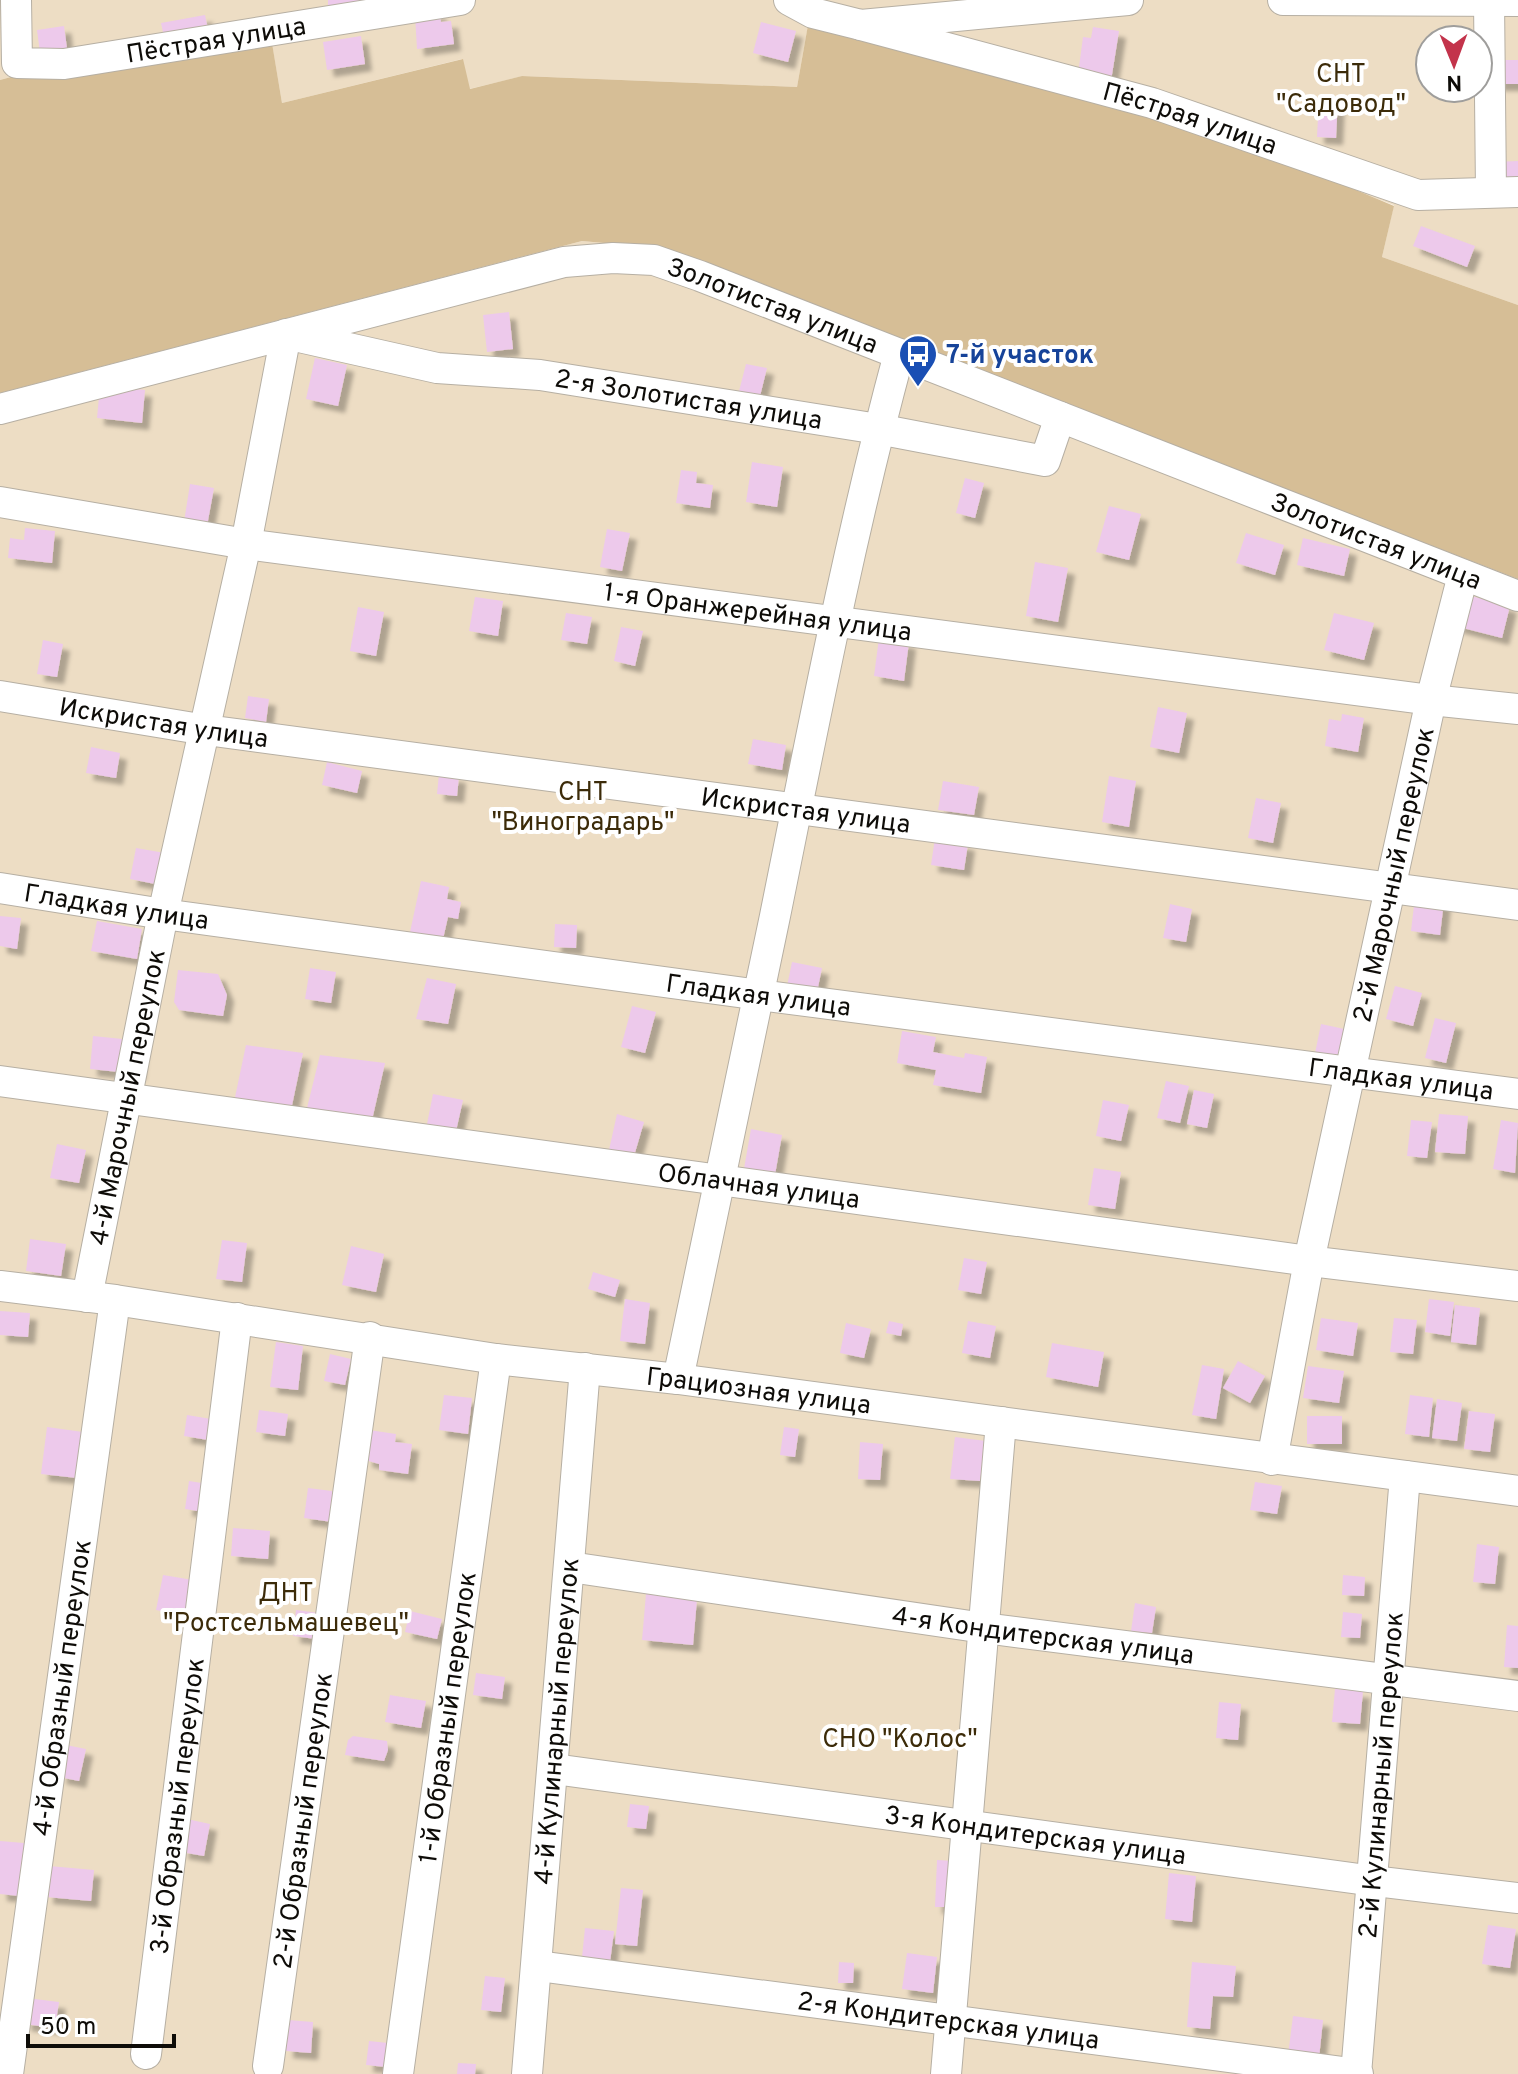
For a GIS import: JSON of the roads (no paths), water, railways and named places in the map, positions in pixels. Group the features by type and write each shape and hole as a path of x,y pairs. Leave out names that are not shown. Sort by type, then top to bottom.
{"street":[{"name":"Пёстрая улица","path":"10,7 17,63 64,64 392,6 460,0"},
{"name":"Пёстрая улица","path":"789,0 813,13 1152,103 1418,195 1505,192"},
{"path":"861,25 1128,0"},
{"path":"1283,0 1518,1"},
{"path":"1489,0 1505,192"},
{"name":"Золотистая улица","path":"0,409 564,262 613,258 654,260 1518,596"},
{"name":"2-я Золотистая улица","path":"286,334 437,368 540,375 878,429 1045,461 1060,417"},
{"name":"4-й Марочный переулок","path":"101,1298 124,1099 246,544 286,334"},
{"path":"678,1379 760,995 834,622 878,429 899,354"},
{"name":"1-я Оранжерейная улица","path":"0,502 246,544 1518,709"},
{"name":"2-й Марочный переулок","path":"1272,1460 1309,1261 1431,700 1463,575"},
{"name":"Искристая улица","path":"0,696 206,730 1518,905"},
{"name":"Гладкая улица","path":"0,888 163,914 1518,1094"},
{"name":"Облачная улица","path":"0,1081 1309,1261 1518,1286"},
{"name":"Грациозная улица","path":"0,1286 370,1337 496,1359 678,1379 1518,1491"},
{"name":"4-й Образный переулок","path":"8,2074 101,1298"},
{"name":"3-й Образный переулок","path":"146,2054 237,1318"},
{"name":"2-й Образный переулок","path":"268,2066 370,1337"},
{"name":"1-й Образный переулок","path":"398,2074 496,1359"},
{"name":"4-й Кулинарный переулок","path":"527,2074 585,1368"},
{"path":"946,2074 1001,1422"},
{"name":"2-й Кулинарный переулок","path":"1357,2074 1405,1476"},
{"name":"4-я Кондитерская улица","path":"570,1567 984,1628 1518,1696"},
{"name":"3-я Кондитерская улица","path":"554,1769 1518,1898"},
{"name":"2-я Кондитерская улица","path":"538,1966 1357,2074"}],"place":[{"name":"7-й участок","path":"918,388"}],"park label":[{"name":"СНТ \"Садовод\"","path":"1341,88"},
{"name":"СНТ \"Виноградарь\"","path":"583,806"},
{"name":"ДНТ \"Ростсельмашевец\"","path":"286,1607"},
{"name":"СНО \"Колос\"","path":"900,1738"}]}
